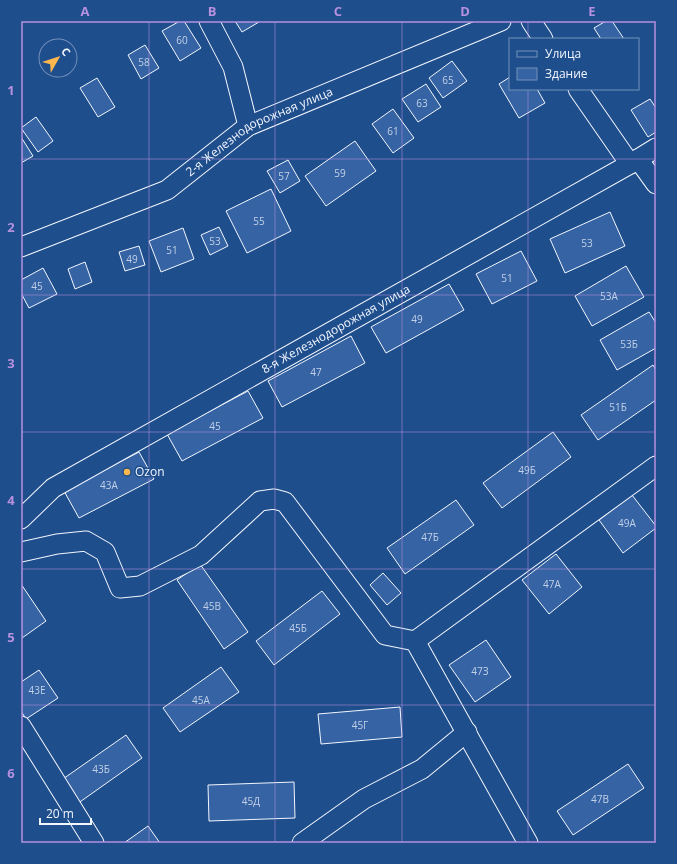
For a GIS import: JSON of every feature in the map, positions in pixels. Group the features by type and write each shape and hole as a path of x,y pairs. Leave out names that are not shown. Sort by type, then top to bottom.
{"street":[{"path":"209,21 233,67 248,126"},
{"name":"2-я Железнодорожная улица","path":"21,247 167,190 248,126 501,21"},
{"path":"531,21 542,38"},
{"path":"579,90 634,161 656,184"},
{"name":"8-я Железнодорожная улица","path":"21,519 53,488 656,148"},
{"path":"21,552 56,544 86,541 104,552 120,588 140,586 200,555 260,501 274,499 285,502 385,635 415,641 656,466"},
{"path":"415,641 528,843"},
{"path":"21,726 94,843"},
{"path":"302,843 364,800 422,769 467,732"}],"building":[{"path":"180,21 184,21 201,48 180,61 162,31"},
{"path":"235,21 258,21 259,22 242,32"},
{"path":"606,21 612,21 623,38 600,38 594,28"},
{"path":"145,45 159,68 141,79 128,55"},
{"path":"452,61 467,81 443,98 429,78"},
{"path":"97,78 115,107 98,117 80,88"},
{"path":"509,78 509,90 538,90 545,103 519,118 499,84"},
{"path":"426,84 441,107 418,122 402,99"},
{"path":"650,99 656,108 656,132 648,137 631,110"},
{"path":"393,109 414,138 393,153 372,124"},
{"path":"36,117 53,141 38,152 21,128"},
{"path":"21,137 33,156 21,163"},
{"path":"355,141 376,171 326,206 305,176"},
{"path":"288,160 300,181 280,193 267,171"},
{"path":"271,189 291,231 247,253 226,211"},
{"path":"610,212 625,246 565,273 550,239"},
{"path":"219,227 228,246 210,255 201,235"},
{"path":"183,228 194,259 161,272 149,241"},
{"path":"139,246 145,265 125,271 119,252"},
{"path":"521,251 537,281 492,304 476,274"},
{"path":"85,262 92,282 75,289 68,269"},
{"path":"626,266 644,297 592,326 575,296"},
{"path":"43,268 57,294 29,308 21,293 21,280"},
{"path":"449,284 464,310 386,353 371,327"},
{"path":"649,312 656,323 656,348 617,370 600,340"},
{"path":"351,336 365,363 282,407 268,381"},
{"path":"653,365 656,370 656,400 598,440 581,415"},
{"path":"248,391 263,418 182,461 167,434"},
{"path":"553,432 571,457 502,508 483,483"},
{"path":"139,452 154,479 79,518 64,491"},
{"path":"632,495 656,528 623,553 599,520"},
{"path":"456,500 474,525 405,574 387,548"},
{"path":"556,554 582,587 549,614 522,580"},
{"path":"200,564 248,632 224,649 177,580"},
{"path":"383,573 401,593 387,605 370,585"},
{"path":"21,584 46,621 22,638 21,637"},
{"path":"322,591 340,614 274,665 256,641"},
{"path":"486,640 511,677 475,702 449,665"},
{"path":"221,667 239,692 180,732 163,708"},
{"path":"39,670 58,698 26,719 21,711 21,682"},
{"path":"400,707 402,737 321,744 318,714"},
{"path":"126,735 142,758 77,804 60,781"},
{"path":"628,764 644,788 573,835 557,811"},
{"path":"294,782 295,818 209,821 208,785"},
{"path":"148,826 160,843 124,843"}],"place":[{"name":"Ozon","path":"127,472"}]}
